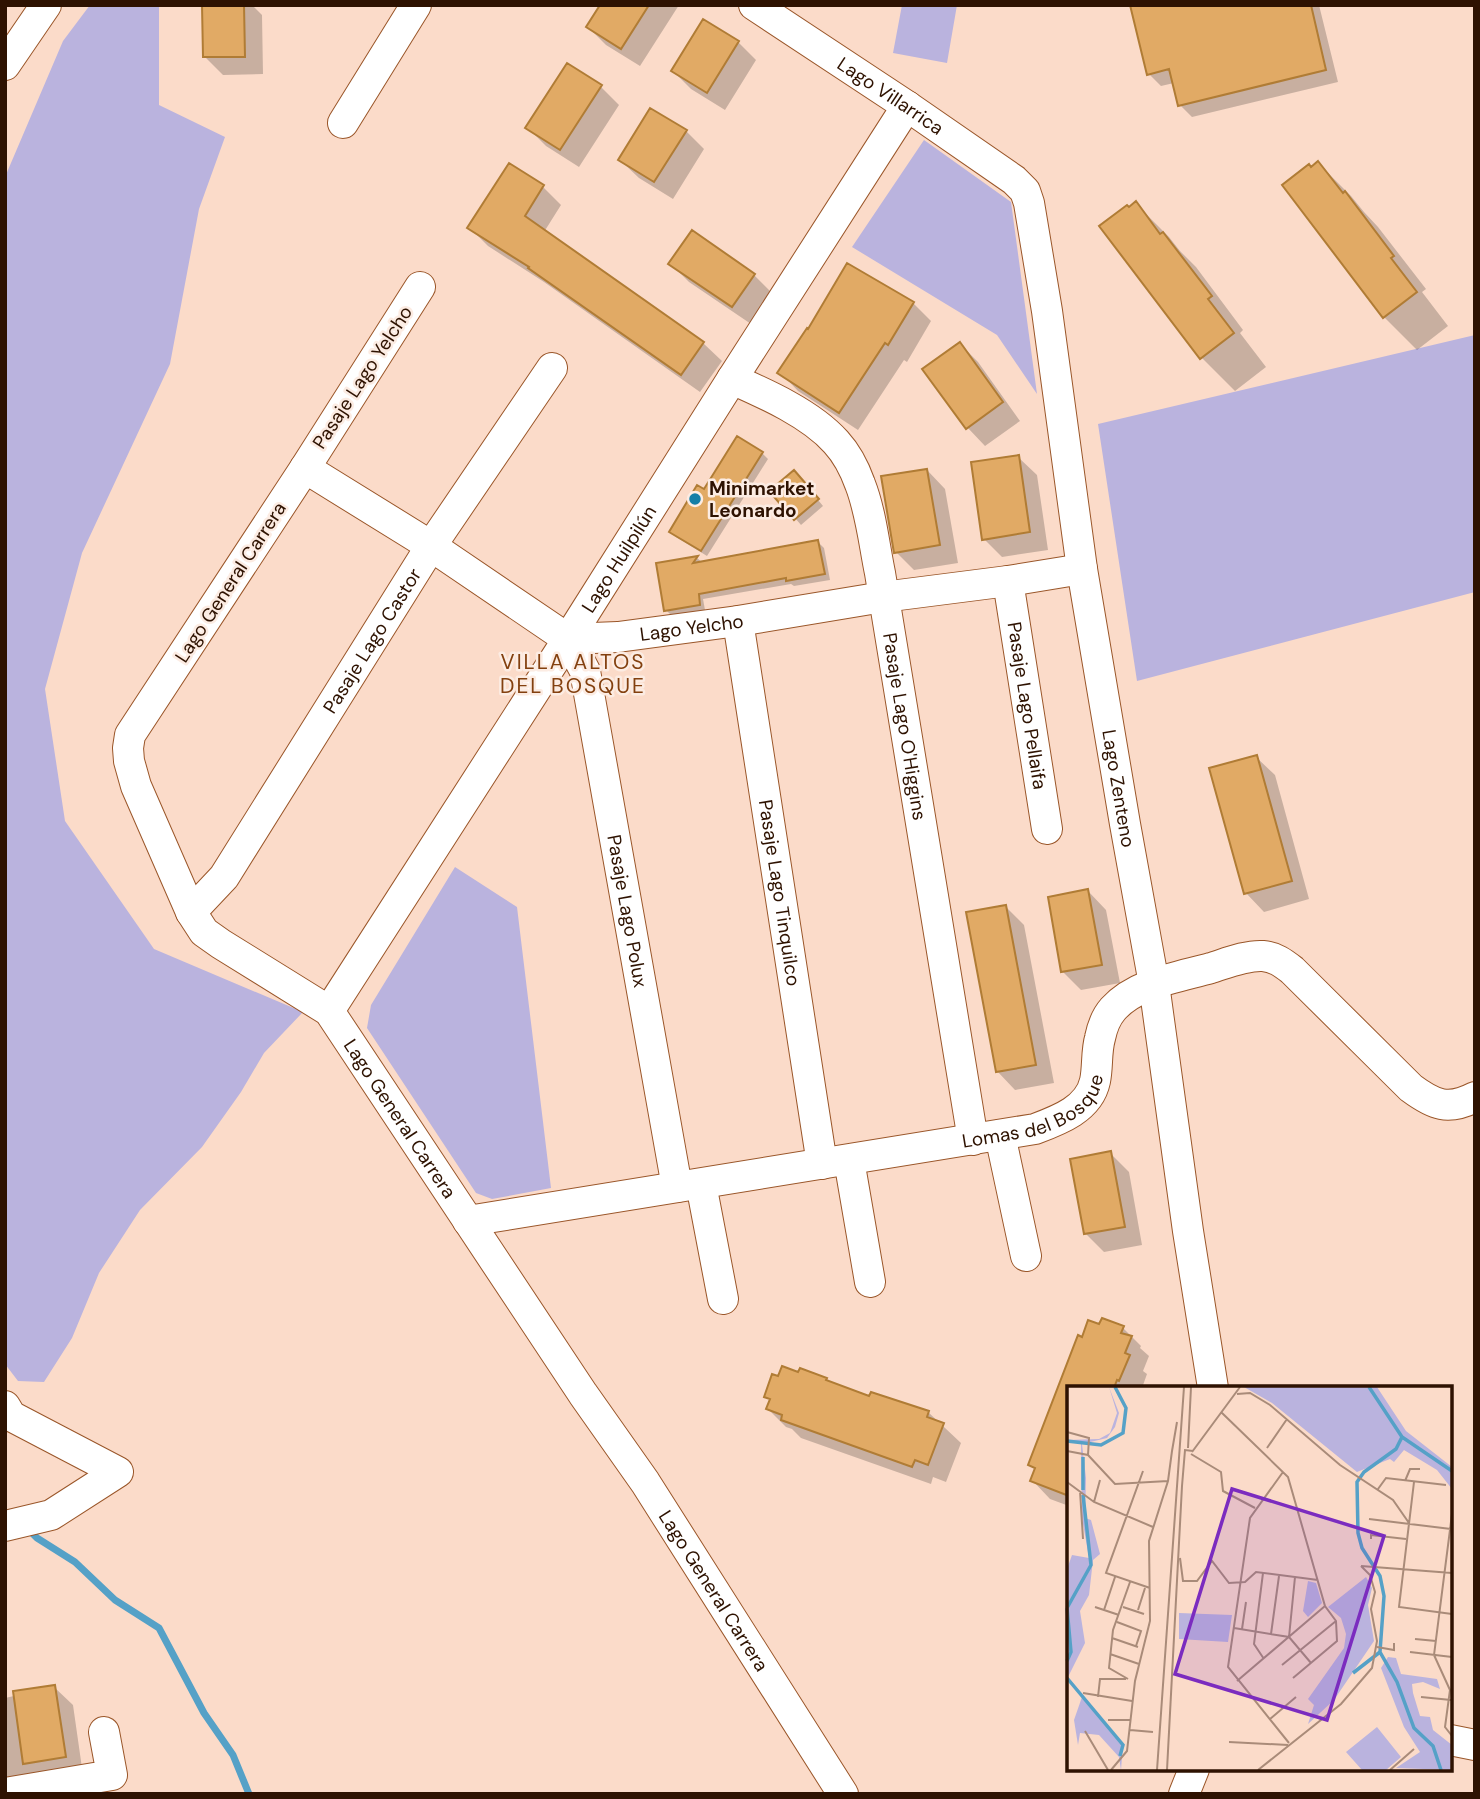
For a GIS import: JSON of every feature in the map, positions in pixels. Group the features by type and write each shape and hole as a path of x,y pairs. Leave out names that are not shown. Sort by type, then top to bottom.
{"street":[{"path":"5,65 46,5"},
{"path":"343,123 416,5"},
{"name":"Lago Villarrica","path":"754,5 907,106 1026,191"},
{"name":"Lago Huilpilún","path":"329,1011 907,106"},
{"name":"Lago Zenteno","path":"1026,191 1047,311 1082,569 1154,984 1213,1386"},
{"name":"Pasaje Lago Yelcho","path":"304,468 419,287"},
{"name":"Pasaje Lago Castor","path":"191,912 224,877 431,546 552,368"},
{"name":"Pasaje Lago O'Higgins","path":"732,379 760,391 806,418 836,442 847,457 860,484 880,573 987,1138 1026,1256"},
{"path":"304,468 431,546 568,639"},
{"name":"Lago General Carrera","path":"304,468 130,735 129,761 136,786 191,912 204,932 329,1011 583,1394 645,1482 843,1794"},
{"name":"Lago Yelcho","path":"568,639 618,637 738,621 1082,569"},
{"name":"Pasaje Lago Pellaifa","path":"1008,580 1047,829"},
{"name":"Pasaje Lago Tinquilco","path":"738,621 835,1162 870,1282"},
{"name":"Pasaje Lago Polux","path":"568,639 585,671 689,1186 723,1299"},
{"name":"Lomas del Bosque","path":"468,1222 1035,1129 1076,1110 1089,1095 1095,1082 1097,1048 1102,1025 1113,1009 1131,995 1154,984 1246,958 1263,956 1277,959 1292,970 1411,1088 1429,1101 1446,1105 1461,1104 1475,1097"},
{"path":"5,1406 11,1416 118,1472 51,1515 5,1526"},
{"path":"5,1793 112,1775 104,1732"},
{"path":"1452,1740 1475,1745"},
{"path":"1184,1794 1193,1771"}],"shaded area":[{"path":"90,5 159,5 159,105 225,137 199,209 170,364 82,553 45,689 65,821 154,949 303,1012 264,1053 241,1092 202,1147 140,1210 99,1273 72,1338 44,1382 18,1381 5,1364 5,177 63,41"},
{"path":"902,5 957,5 947,63 893,53"},
{"path":"924,140 1011,202 1037,394 997,335 852,247"},
{"path":"1475,335 1475,592 1137,681 1098,424"},
{"path":"455,867 517,907 551,1188 492,1199 476,1193 367,1028 371,1005"}],"building":[{"path":"202,5 244,5 245,57 203,57"},
{"path":"600,5 649,5 621,49 586,27"},
{"path":"1130,5 1311,5 1326,70 1178,106 1169,69 1147,75"},
{"path":"703,19 739,41 707,93 671,71"},
{"path":"567,63 602,85 560,150 525,128"},
{"path":"650,108 687,130 654,182 618,160"},
{"path":"1318,161 1343,193 1345,191 1394,256 1391,258 1417,292 1383,318 1282,185 1309,164 1311,167"},
{"path":"509,163 544,185 525,216 704,342 681,375 529,267 467,228"},
{"path":"1136,201 1212,296 1208,299 1234,333 1200,359 1099,226"},
{"path":"692,230 755,274 732,307 668,264"},
{"path":"847,263 914,302 888,345 885,343 839,413 777,373 808,329"},
{"path":"960,342 1003,402 966,429 922,369"},
{"path":"737,436 763,452 701,551 669,532 697,485 704,489"},
{"path":"1019,455 1030,532 982,540 971,462"},
{"path":"927,469 940,545 894,553 881,476"},
{"path":"794,470 819,499 794,520 769,491"},
{"path":"818,540 825,574 786,581 786,578 699,594 700,605 664,611 656,563 698,556 693,563"},
{"path":"1257,755 1292,881 1244,894 1209,768"},
{"path":"1088,889 1102,965 1061,972 1048,897"},
{"path":"1006,905 1036,1065 996,1072 966,912"},
{"path":"1111,1151 1125,1227 1084,1234 1070,1159"},
{"path":"1102,1318 1124,1326 1121,1333 1132,1336 1125,1353 1130,1355 1115,1386 1067,1386 1067,1495 1030,1481 1035,1468 1028,1465 1078,1335 1082,1337 1088,1320 1099,1324"},
{"path":"782,1366 798,1372 800,1368 869,1396 871,1392 929,1411 927,1417 944,1423 928,1465 915,1460 912,1467 781,1420 782,1415 766,1409 770,1399 764,1397 772,1374 778,1376"},
{"path":"55,1685 66,1757 23,1764 13,1691"}],"waterway":[{"path":"27,1528 37,1538 75,1562 115,1600 159,1628 204,1713 233,1755 249,1794"}],"place":[{"name":"Minimarket Leonardo","path":"695,499"}],"district":[{"name":"VILLA ALTOS DEL BOSQUE","path":"573,674"}]}
